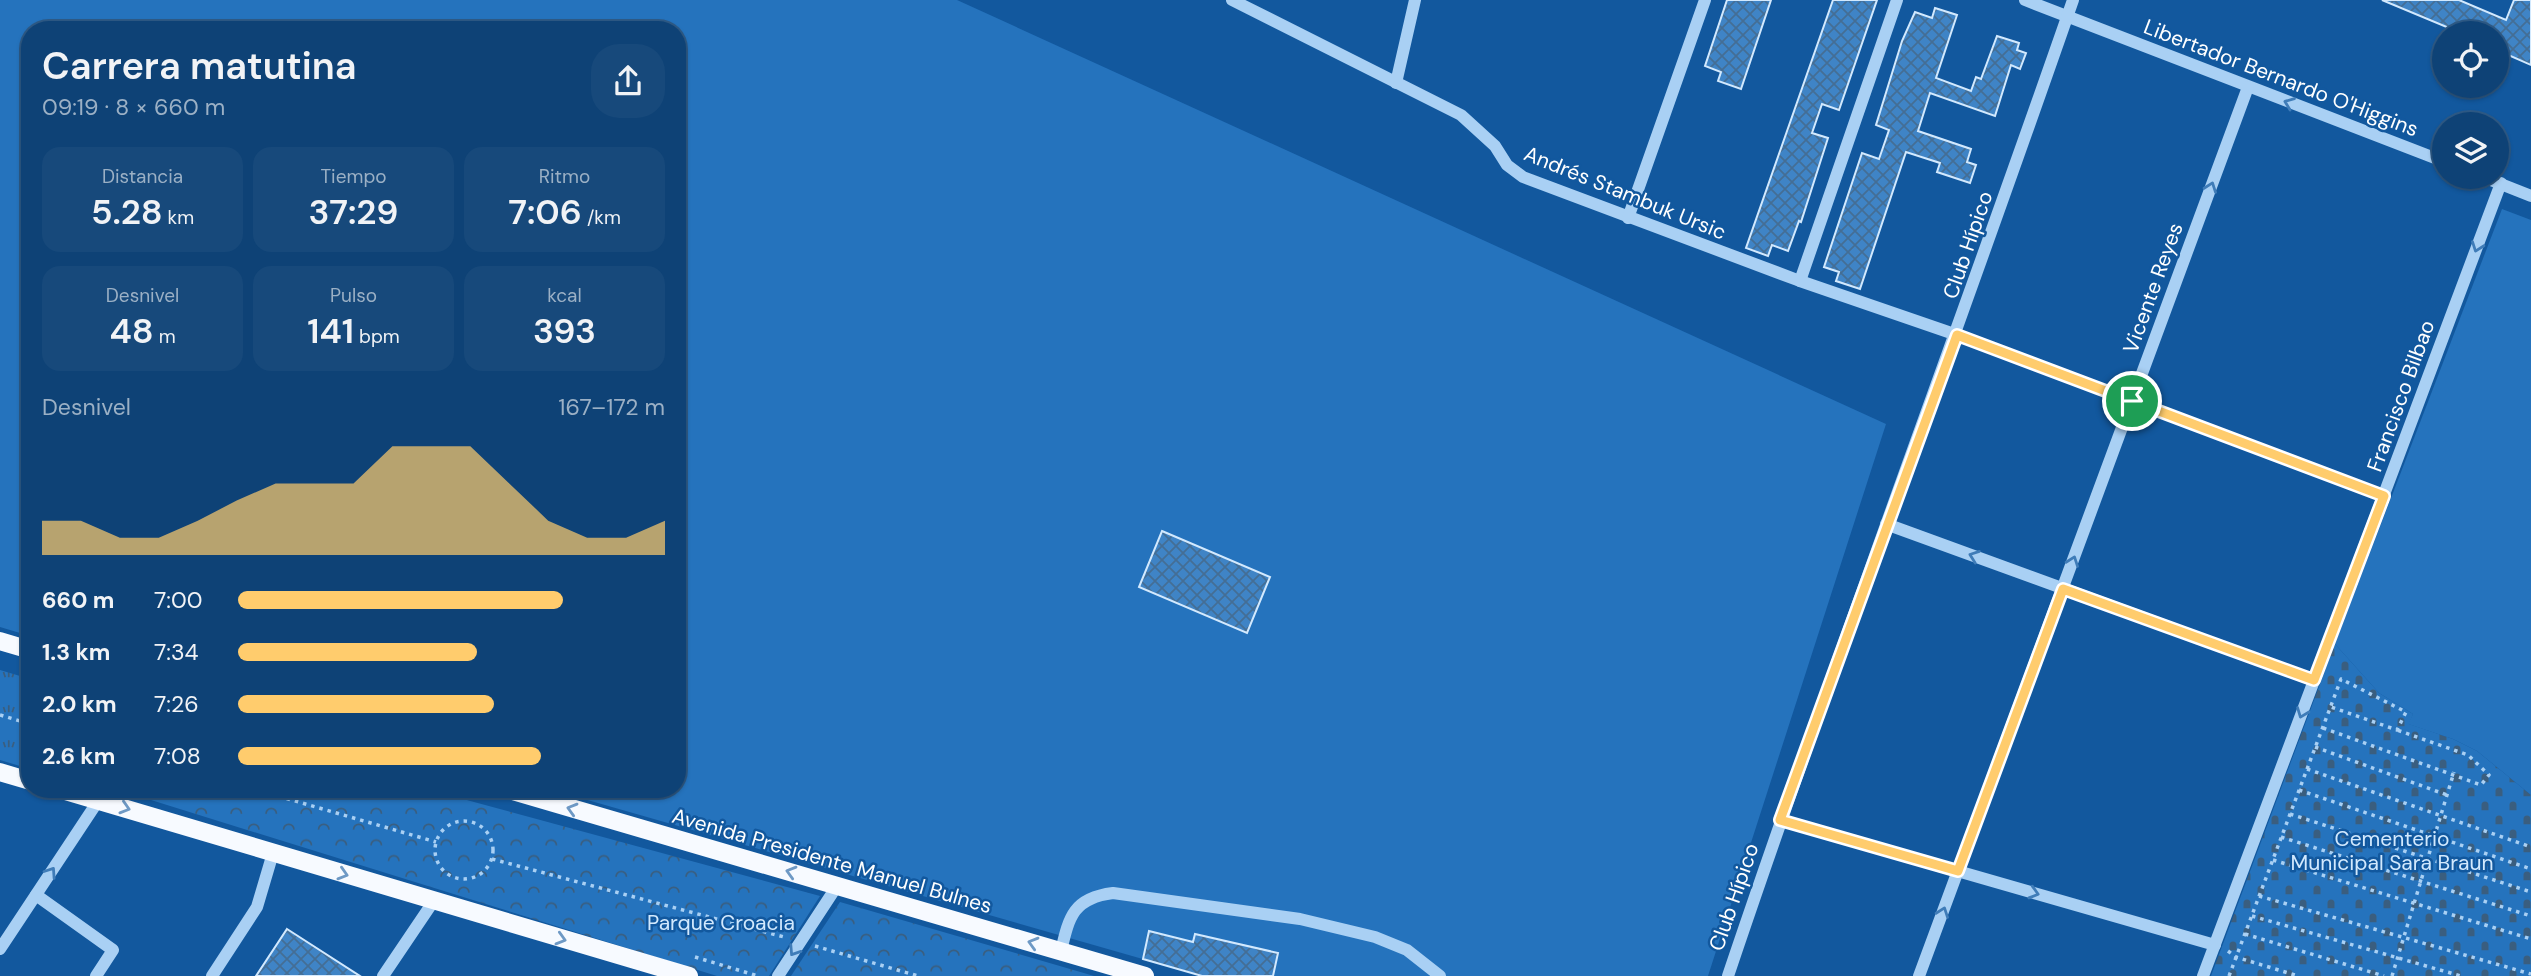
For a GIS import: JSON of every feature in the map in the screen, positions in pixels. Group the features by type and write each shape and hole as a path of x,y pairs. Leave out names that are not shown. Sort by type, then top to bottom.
{"main road":[{"path":"0,641 21,647"},
{"path":"0,772 21,778"},
{"path":"112,798 272,853 689,976"},
{"name":"Avenida Presidente Manuel Bulnes","path":"537,798 1145,976"}],"street":[{"name":"Andrés Stambuk Ursic","path":"1232,0 1461,115 1495,146 1507,165 1523,177 1800,281 1957,335 2384,496"},
{"path":"1256,13 1264,0"},
{"path":"1396,83 1415,0"},
{"path":"1628,218 1705,0"},
{"path":"1800,281 1897,0"},
{"name":"Libertador Bernardo O'Higgins","path":"2025,0 2432,157"},
{"name":"Club Hípico","path":"1728,976 1780,820 1957,335 2073,0"},
{"name":"Vicente Reyes","path":"1919,976 2248,87"},
{"path":"2509,186 2531,196"},
{"name":"Francisco Bilbao","path":"2203,976 2499,189"},
{"path":"1886,524 2314,680"},
{"path":"0,949 101,798"},
{"path":"1780,820 2215,946"},
{"path":"212,976 257,907 272,853"},
{"path":"778,976 836,886"},
{"path":"1061,951 1069,917 1075,910 1090,899 1113,892 1300,919 1375,937 1407,950 1440,976"},
{"path":"36,895 113,950 96,976"},
{"path":"383,976 433,902"}],"path":[{"path":"2229,976 2341,679 2406,712 2397,730"},
{"path":"2323,728 2454,772 2481,785 2489,775 2468,755 2331,707"},
{"path":"0,715 21,721"},
{"path":"2315,747 2447,795"},
{"path":"2307,769 2531,847"},
{"path":"2392,976 2454,772"},
{"path":"2299,790 2531,869"},
{"path":"285,798 436,842"},
{"path":"2290,814 2531,892"},
{"path":"471,821 487,832 493,849 492,859 488,867 472,878 453,877 438,865 436,842 444,828 453,823 471,821"},
{"path":"2281,837 2531,916"},
{"path":"492,859 918,976"},
{"path":"2273,860 2531,939"},
{"path":"2259,896 2531,974"},
{"path":"2252,916 2461,976"},
{"path":"2245,934 2384,976"},
{"path":"2236,957 2298,976"}],"green space":[{"path":"0,0 957,0 1886,424 1708,976 1202,976 580,798 686,798 686,21 21,21 21,633 0,627"},
{"path":"2502,209 2531,220 2531,795 2477,751 2453,739 2408,724 2413,714 2379,693 2335,644"},
{"name":"Cementerio Municipal Sara Braun","path":"2335,644 2379,693 2413,714 2409,724 2453,739 2477,751 2531,795 2531,976 2211,976"},
{"path":"0,670 21,676 21,766 0,760"},
{"name":"Parque Croacia","path":"145,798 459,798 820,896 769,976 717,976"},
{"path":"840,902 1094,976 791,976"}],"building":[{"path":"1727,0 1771,0 1741,89 1718,81 1721,72 1705,66"},
{"path":"1833,0 1877,0 1839,110 1822,104 1812,133 1828,138 1801,222 1799,221 1788,251 1772,245 1768,256 1746,248"},
{"path":"2382,0 2459,0 2506,20 2514,0 2531,0 2531,65 2509,55 2509,21 2432,21"},
{"path":"1935,8 1957,15 1936,78 1971,91 1976,77 1981,79 1997,36 2019,43 2017,50 2026,53 2020,69 2011,65 1995,116 1930,93 1918,131 1971,149 1967,162 1976,165 1970,183 1937,172 1940,163 1906,152 1860,289 1836,281 1839,272 1824,267 1862,153 1879,159 1889,130 1876,125 1902,41 1915,12 1932,18"},
{"path":"1162,531 1270,577 1247,633 1139,587"},
{"path":"287,929 360,976 256,976"},
{"path":"1149,931 1193,942 1195,934 1278,953 1273,976 1202,976 1143,959"}],"route":[{"path":"1957,335 2132,401 2384,496 2314,680 2063,589 1958,871 1780,820 1957,335"}]}
